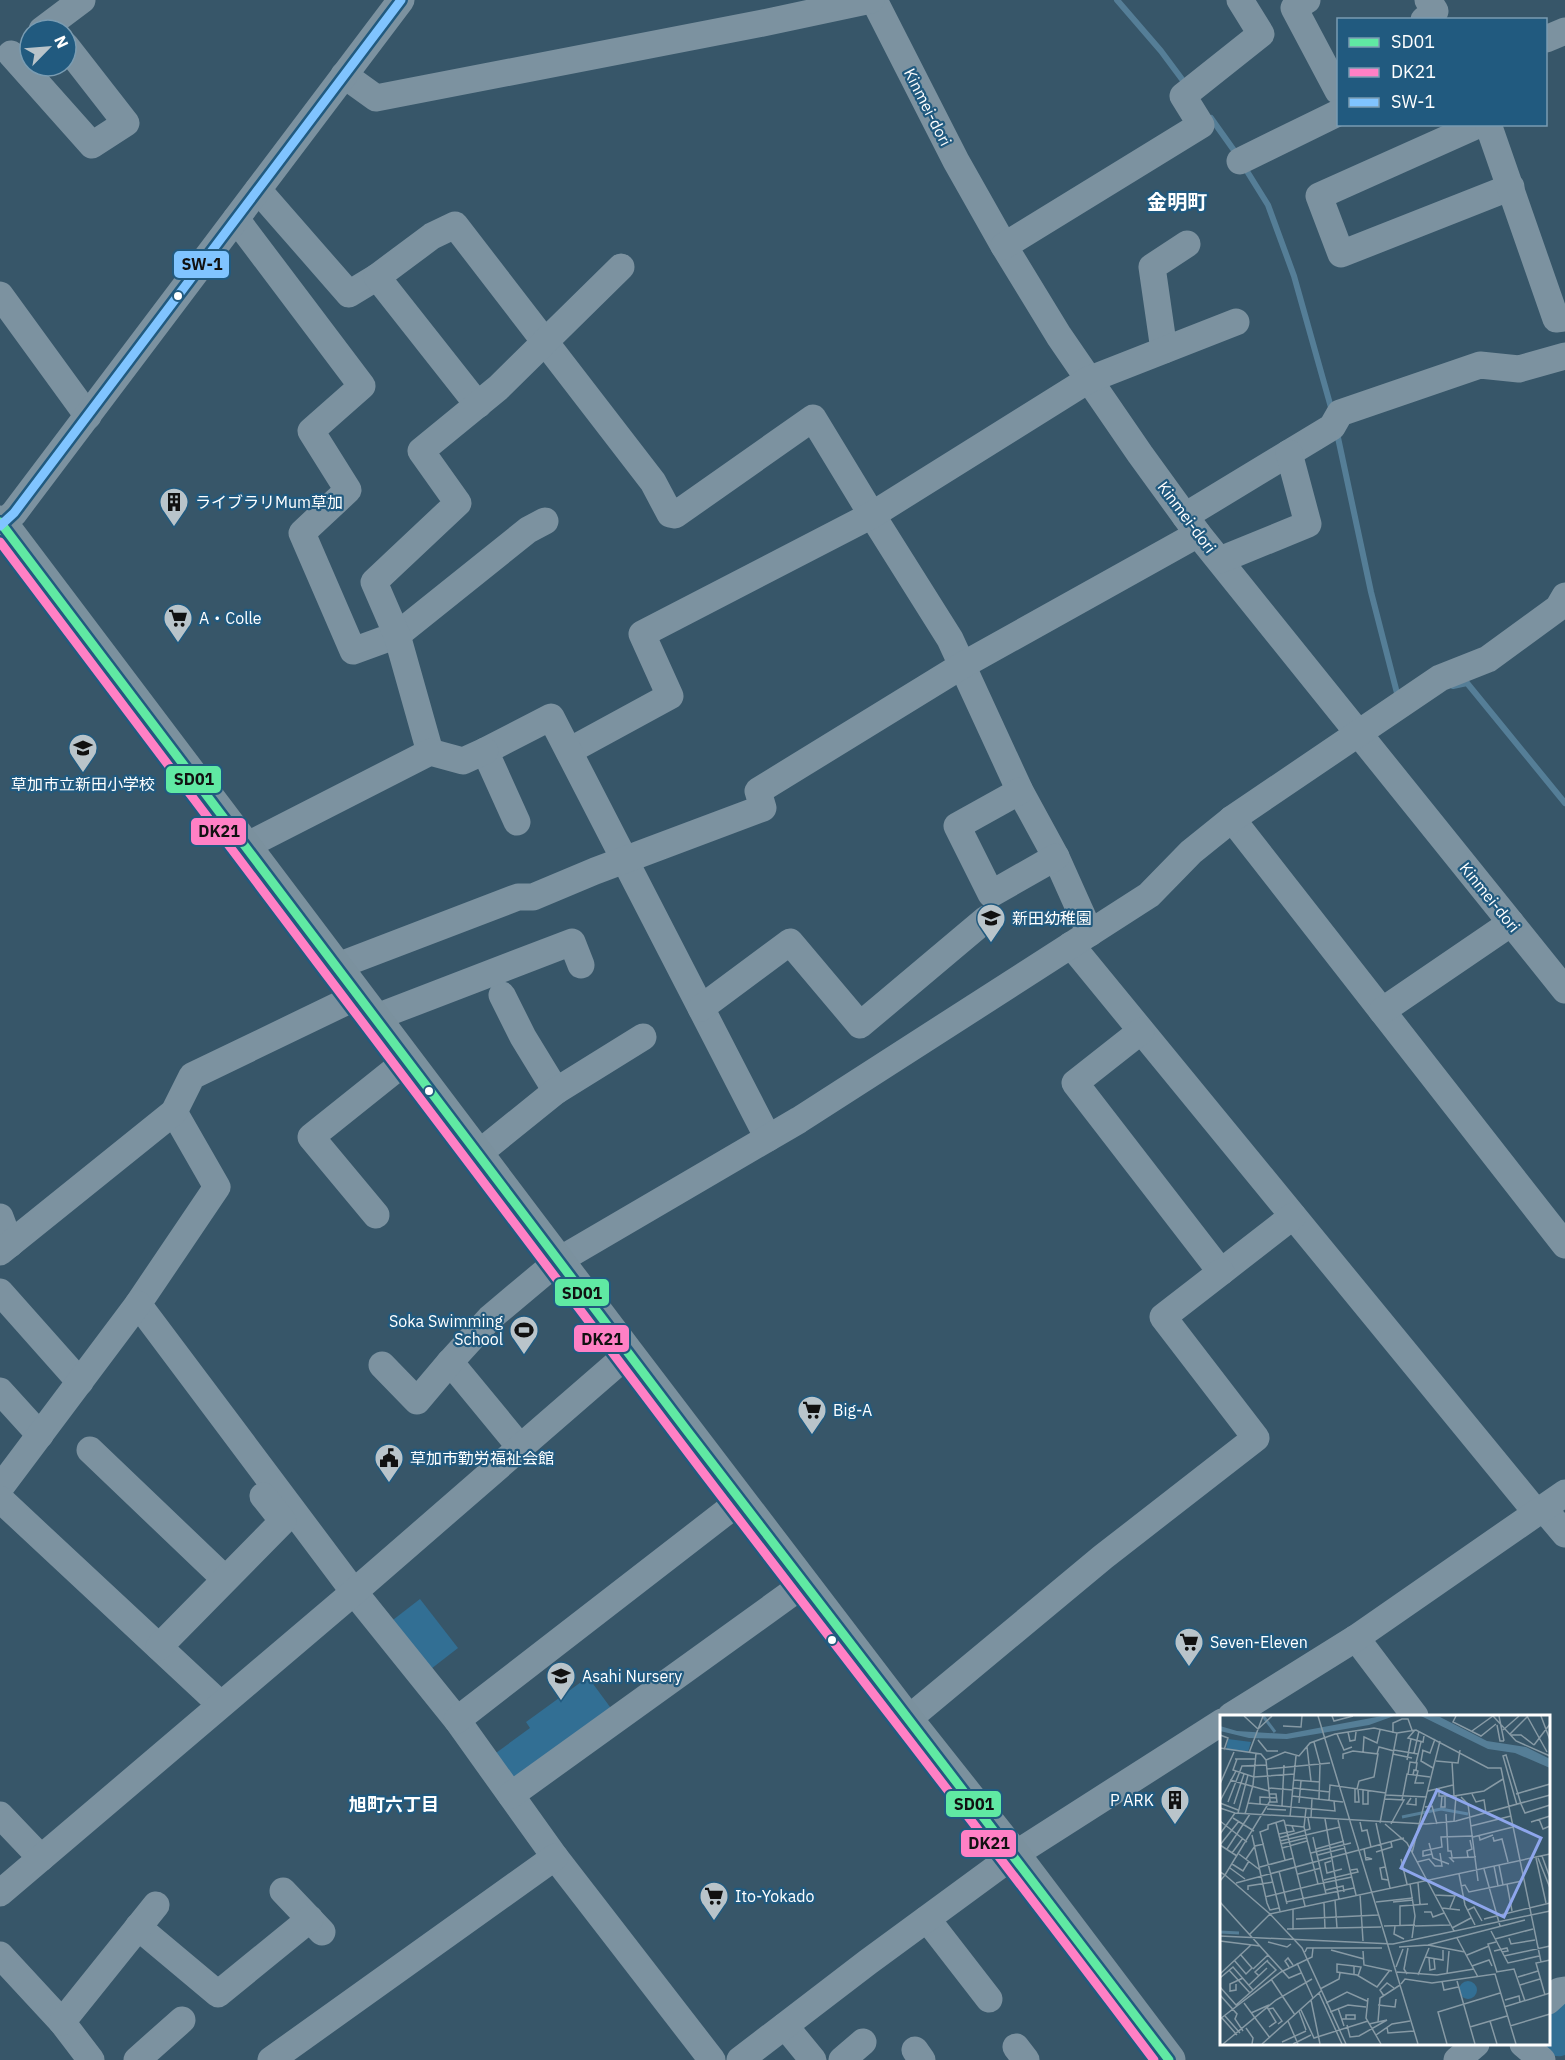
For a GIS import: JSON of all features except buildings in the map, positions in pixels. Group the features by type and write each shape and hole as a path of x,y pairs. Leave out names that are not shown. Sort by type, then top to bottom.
{"main road":[{"path":"1,524 628,1354 1169,2060"}],"street":[{"path":"56,18 82,0"},
{"path":"1,524 14,513 401,0"},
{"path":"344,75 376,98 752,26 872,0"},
{"name":"Kinmei-dori","path":"872,0 956,161 1004,246 1088,380 1192,525 1511,923 1562,979"},
{"path":"1004,246 1202,125 1183,96 1261,34 1240,0"},
{"path":"1307,0 1294,8 1337,90"},
{"path":"1426,18 1435,11 1428,0"},
{"path":"1547,38 1565,31"},
{"path":"59,78 92,145 126,123 78,61"},
{"path":"1240,161 1337,113"},
{"path":"1476,126 1319,196 1341,254 1511,187"},
{"path":"1489,126 1557,319 1565,318"},
{"path":"258,190 349,294 377,278 432,236 455,225 653,482 670,514 675,515 813,418 946,630 1020,791 1056,857 1080,939 1141,1031 1539,1510 1565,1534"},
{"path":"236,219 362,386 310,431 348,490 302,533 353,651 397,635 528,530 545,521"},
{"path":"1164,350 1152,267 1187,244"},
{"path":"430,752 397,635 374,582 458,503 421,451 498,388 621,267"},
{"path":"377,278 478,405"},
{"path":"0,295 88,416"},
{"path":"569,751 670,696 642,634 872,515 1088,380 1236,322"},
{"path":"348,962 518,897 533,897 594,871 764,808 758,791 1192,525 1289,453 1332,427 1340,413 1480,365 1520,369 1565,356"},
{"path":"1220,560 1308,524 1289,453"},
{"path":"382,1365 417,1401 490,1318 558,1261 799,1120 1149,895 1191,852 1232,819 1440,678 1488,659 1558,608 1565,596"},
{"path":"246,846 430,752 463,761 551,717 768,1138"},
{"path":"485,751 517,822"},
{"path":"1020,791 957,826 991,894 1056,857"},
{"path":"1232,819 1565,1245"},
{"path":"701,1008 790,942 860,1025 986,920"},
{"path":"1382,1011 1511,923"},
{"path":"0,1217 5,1248 174,1112 192,1076 367,1008 387,1013 572,942 581,965"},
{"path":"502,995 523,1037 556,1091"},
{"path":"1141,1031 1075,1083 1221,1272"},
{"path":"478,1154 556,1091 643,1037"},
{"path":"376,1215 311,1137 406,1061"},
{"path":"0,1488 138,1304 217,1187 174,1112"},
{"path":"907,1720 1103,1557 1256,1438 1163,1317 1293,1216"},
{"path":"0,1292 80,1382"},
{"path":"138,1304 354,1592 457,1720 555,1857 712,2060"},
{"path":"0,1893 354,1592 628,1354"},
{"path":"450,1362 520,1447"},
{"path":"0,1391 40,1435"},
{"path":"159,1647 283,1521 186,1396"},
{"path":"90,1450 225,1579"},
{"path":"1233,1715 1356,1638 1565,1493"},
{"path":"0,1499 220,1704"},
{"path":"457,1720 740,1501"},
{"path":"511,1795 804,1584"},
{"path":"1356,1638 1414,1715"},
{"path":"740,2060 1014,1855 1220,1723"},
{"path":"0,1815 41,1858"},
{"path":"271,2060 555,1857"},
{"path":"138,1927 218,1994 316,1926 283,1891"},
{"path":"62,2022 156,1905"},
{"path":"927,1919 989,1999"},
{"path":"4,1968 62,2022 90,2060"},
{"path":"1550,1999 1559,1991 1565,1990"},
{"path":"137,2060 182,2020"},
{"path":"785,2025 813,2060"},
{"path":"842,2060 863,2042"},
{"path":"1457,2060 1474,2045"},
{"path":"1525,2045 1542,2060"}],"shaded area":[{"path":"420,1599 458,1648 427,1672 389,1623"},
{"path":"588,1677 613,1711 510,1787 489,1758 530,1728 526,1722"},
{"path":"1565,2000 1565,2055 1557,2056 1550,2054 1538,2045 1550,2045 1550,2014"}],"waterway":[{"path":"1117,0 1161,51 1187,86"},
{"path":"1211,118 1238,156"},
{"path":"1245,168 1268,205 1294,276 1332,411"},
{"path":"1337,433 1371,592 1398,697"},
{"path":"1453,686 1467,683 1565,803"}],"transit line":[{"name":"SW-1","path":"0,526 14,513 401,0"},
{"name":"SD01","path":"0,522 427,1089 1169,2060"},
{"name":"DK21","path":"0,542 611,1352 1154,2060"}],"place":[{"name":"ライブラリMum草加","path":"174,528"},
{"name":"A・Colle","path":"178,644"},
{"name":"草加市立新田小学校","path":"83,774"},
{"name":"新田幼稚園","path":"991,944"},
{"name":"Soka Swimming School","path":"524,1356"},
{"name":"Big-A","path":"812,1436"},
{"name":"草加市勤労福祉会館","path":"389,1484"},
{"name":"Seven-Eleven","path":"1189,1668"},
{"name":"Asahi Nursery","path":"561,1702"},
{"name":"P ARK","path":"1175,1826"},
{"name":"Ito-Yokado","path":"714,1922"}],"district":[{"name":"金明町","path":"1177,202"},
{"name":"旭町六丁目","path":"394,1805"}]}
